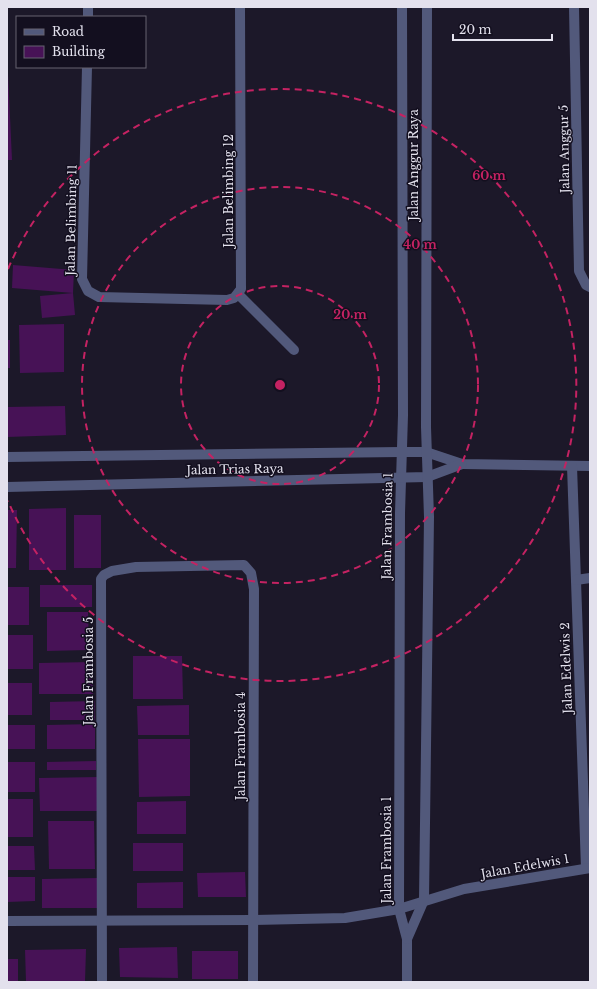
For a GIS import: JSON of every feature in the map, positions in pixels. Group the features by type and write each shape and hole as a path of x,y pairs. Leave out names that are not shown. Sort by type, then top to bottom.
{"street":[{"name":"Jalan Belimbing 12","path":"238,294 241,290 240,7"},
{"name":"Jalan Anggur Raya","path":"401,452 403,415 402,7"},
{"name":"Jalan Anggur Raya","path":"426,7 427,477"},
{"name":"Jalan Anggur 5","path":"574,7 579,270 586,285 590,287"},
{"name":"Jalan Belimbing 11","path":"87,68 82,279 88,291 98,297 227,300 234,298 238,294"},
{"path":"238,294 294,350"},
{"name":"Jalan Frambosia 1","path":"401,452 399,909 407,939"},
{"name":"Jalan Trias Raya","path":"7,457 426,452 462,464 590,466"},
{"name":"Jalan Trias Raya","path":"7,487 427,477 462,464"},
{"name":"Jalan Edelwis 2","path":"572,466 588,868"},
{"path":"407,982 407,939 424,900 429,517 427,477"},
{"name":"Jalan Frambosia 5","path":"102,920 101,579 104,575 112,571 136,568 244,565 251,573"},
{"name":"Jalan Frambosia 4","path":"251,573 254,589 253,982"},
{"path":"576,580 590,578"},
{"name":"Jalan Edelwis 1","path":"7,921 345,918 399,909 424,900 464,889 588,868"},
{"path":"102,920 102,982"}],"building":[{"path":"8,73 12,160 7,160"},
{"path":"13,265 74,270 73,293 12,288"},
{"path":"73,293 75,315 42,318 40,296"},
{"path":"64,324 64,372 20,373 19,325"},
{"path":"7,340 10,340 10,368 7,368"},
{"path":"65,406 66,435 7,437 7,407"},
{"path":"66,508 66,570 29,570 29,509"},
{"path":"7,510 17,510 16,568 7,568"},
{"path":"74,515 101,515 101,568 74,568"},
{"path":"40,585 92,585 92,607 40,607"},
{"path":"7,587 29,587 29,625 7,625"},
{"path":"47,612 88,612 89,650 47,651"},
{"path":"7,635 33,635 33,669 7,669"},
{"path":"133,656 182,656 183,699 133,699"},
{"path":"93,662 93,694 39,694 39,663"},
{"path":"7,683 32,683 32,715 7,715"},
{"path":"95,701 95,720 50,720 50,702"},
{"path":"189,705 189,735 138,735 137,706"},
{"path":"95,724 95,749 47,749 47,725"},
{"path":"7,725 35,725 35,749 7,749"},
{"path":"138,739 190,739 190,796 139,797"},
{"path":"96,761 96,770 47,770 47,762"},
{"path":"7,762 35,762 35,792 7,792"},
{"path":"99,777 99,811 40,811 39,778"},
{"path":"7,799 33,799 33,837 7,837"},
{"path":"186,801 186,834 137,834 137,802"},
{"path":"48,821 94,821 95,869 49,869"},
{"path":"133,843 183,843 183,871 133,871"},
{"path":"7,846 34,846 35,870 7,870"},
{"path":"245,872 246,897 198,897 197,873"},
{"path":"7,877 35,877 35,901 7,902"},
{"path":"98,878 98,908 42,908 42,879"},
{"path":"183,882 183,908 137,908 137,883"},
{"path":"177,947 178,978 120,977 119,948"},
{"path":"86,949 85,982 26,982 25,950"},
{"path":"192,951 238,951 238,979 192,979"},
{"path":"7,959 18,959 18,982 7,982"}]}
